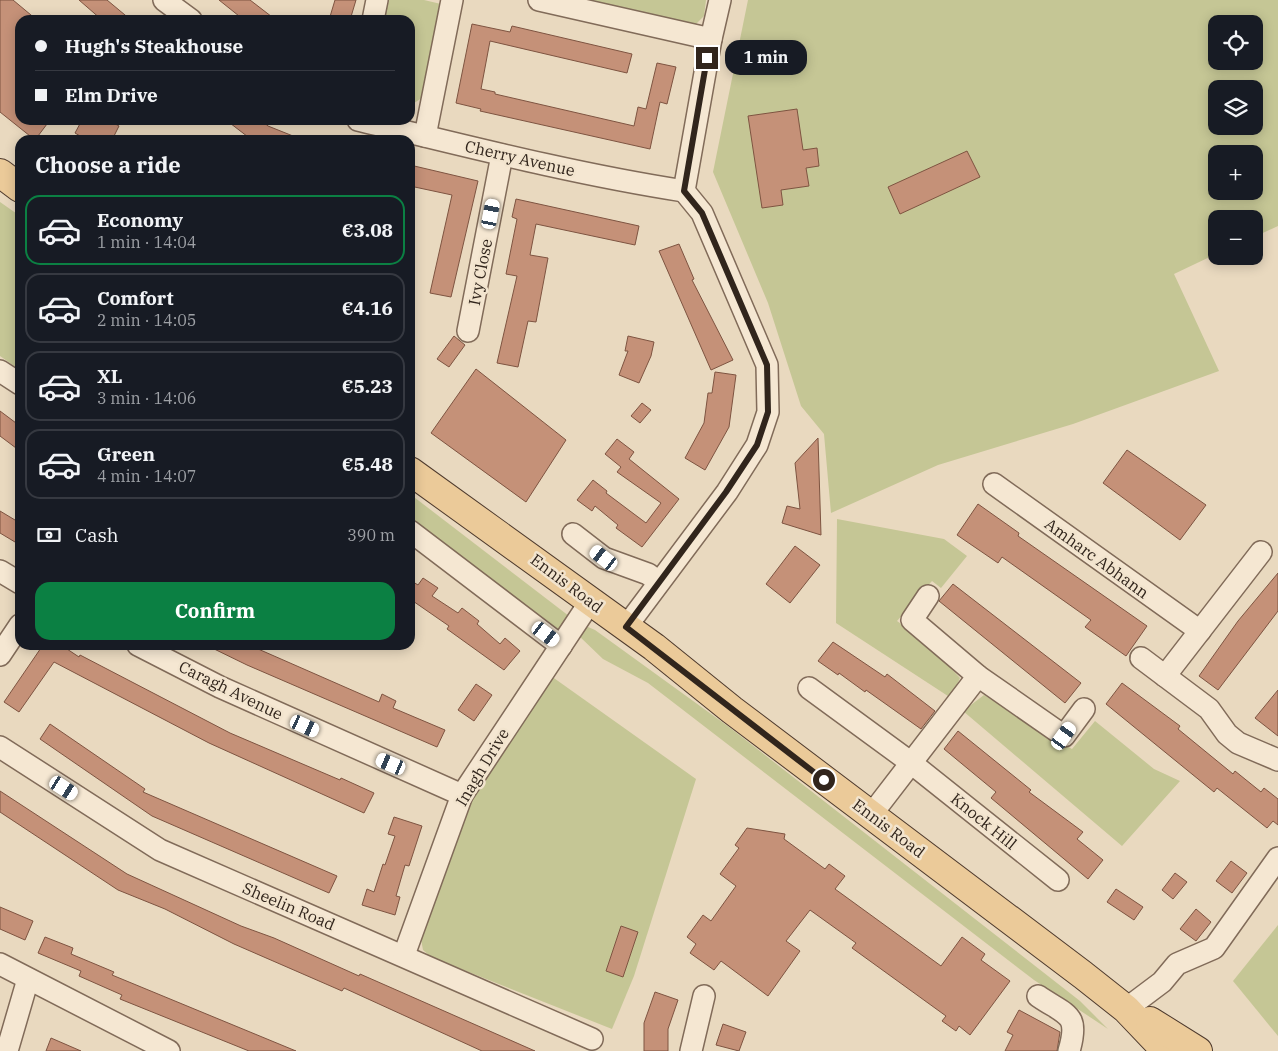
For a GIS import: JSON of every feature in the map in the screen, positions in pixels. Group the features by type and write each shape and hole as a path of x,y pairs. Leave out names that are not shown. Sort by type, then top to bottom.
{"main road":[{"path":"0,173 15,184"},
{"name":"Ennis Road","path":"415,475 626,627 1126,1009 1166,1051"},
{"name":"Ennis Road","path":"1126,1009 1153,1022 1198,1051"}],"street":[{"path":"164,0 184,15"},
{"path":"374,15 377,0"},
{"path":"426,136 452,0"},
{"path":"539,0 711,40"},
{"path":"626,627 726,492 757,445 768,412 767,365 702,213 684,191 720,0"},
{"name":"Cherry Avenue","path":"379,125 502,155 627,182 684,191"},
{"name":"Ivy Close","path":"468,331 502,155"},
{"path":"0,371 15,381"},
{"name":"Amharc Abhann","path":"994,484 1200,631"},
{"path":"573,534 604,558 648,574 659,582"},
{"path":"415,535 561,646"},
{"path":"1165,676 1260,552"},
{"path":"0,571 15,580"},
{"path":"928,596 912,620 978,676 1064,736 1084,709"},
{"name":"Inagh Drive","path":"404,955 462,795 590,602"},
{"path":"0,655 15,632"},
{"name":"Caragh Avenue","path":"148,650 220,687 462,795"},
{"path":"1141,658 1209,709 1227,734 1238,742 1278,760"},
{"path":"871,815 978,676"},
{"name":"Knock Hill","path":"808,688 910,762 1058,880"},
{"name":"Sheelin Road","path":"0,747 160,850 404,955 592,1039"},
{"path":"1126,1009 1162,982 1177,964 1214,948 1278,858"},
{"path":"0,964 169,1051"},
{"path":"7,1051 28,979"},
{"path":"1153,1022 1162,982"},
{"path":"691,1051 704,996"},
{"path":"1038,996 1071,1018 1075,1029 1069,1051"}],"green space":[{"path":"389,0 424,0 441,4 422,98 415,102 415,15 385,15"},
{"path":"557,0 706,0 704,16 695,25"},
{"path":"748,0 1278,0 1278,226 1263,233 1263,210 1208,210 1208,258 1174,274 1219,371 1073,424 938,465 831,513 824,434 801,406 768,303 713,172"},
{"path":"0,202 15,212 15,366 0,356"},
{"path":"415,498 569,616 556,634 415,528"},
{"path":"837,519 944,539 967,556 941,588 932,581 897,621 928,644 960,678 951,698 836,623"},
{"path":"588,627 595,630 729,727 1080,1001 1108,1029 1034,980 648,683 603,659 578,635 579,631"},
{"path":"551,676 696,779 634,976 612,1029 431,957 423,950 421,939 468,803"},
{"path":"984,695 1072,749 1095,721 1154,769 1180,781 1122,846 963,711"},
{"path":"1278,925 1278,1036 1233,981"}],"building":[{"path":"0,0 13,0 31,15 15,15 15,124 0,112"},
{"path":"79,0 107,0 125,15 96,15"},
{"path":"219,0 250,0 270,15 238,15"},
{"path":"335,0 356,0 352,15 330,15"},
{"path":"472,24 510,32 512,26 632,54 627,73 490,41 481,89 495,92 495,94 634,126 638,107 646,109 657,63 676,67 667,104 660,102 650,149 480,111 481,109 456,103"},
{"path":"797,109 803,150 817,148 819,166 806,168 809,186 781,190 783,205 762,208 748,116"},
{"path":"16,125 46,125 39,135 29,135"},
{"path":"79,125 119,126 114,135 78,135 75,133"},
{"path":"232,125 267,125 290,135 246,135"},
{"path":"967,151 980,177 900,214 888,187"},
{"path":"415,166 478,181 451,297 430,293 452,195 415,187"},
{"path":"516,199 639,226 635,245 536,224 530,255 548,258 536,322 528,321 518,367 497,363 517,276 506,274 517,219 512,217"},
{"path":"679,244 694,279 692,280 733,360 711,370 659,251"},
{"path":"454,336 465,345 449,367 437,359"},
{"path":"628,336 654,342 651,356 639,383 619,375 628,351 625,351"},
{"path":"476,369 566,440 526,502 431,433"},
{"path":"715,372 736,375 729,427 705,470 685,458 704,423 708,393 712,393"},
{"path":"642,403 651,410 640,423 631,416"},
{"path":"0,411 15,422 15,447 0,436"},
{"path":"818,438 821,535 782,523 787,506 800,509 795,463"},
{"path":"617,439 634,452 629,459 679,499 642,547 616,528 618,525 595,506 592,511 577,500 593,480 607,491 606,493 646,523 661,503 617,472 621,467 605,454"},
{"path":"1127,450 1206,505 1180,540 1103,483"},
{"path":"978,504 1019,533 1018,536 1147,626 1126,656 1085,627 1091,620 1002,557 998,563 957,535"},
{"path":"0,511 15,520 15,542 0,533"},
{"path":"795,546 820,565 790,603 766,584"},
{"path":"1278,573 1278,611 1218,690 1199,676 1238,621"},
{"path":"423,578 438,588 432,596 458,613 462,608 479,621 477,624 500,644 505,638 520,651 504,670 447,629 449,626 415,602 415,583 418,585"},
{"path":"953,584 1081,683 1065,703 939,601"},
{"path":"833,642 885,677 887,674 935,711 921,729 866,690 865,692 839,673 838,675 818,661"},
{"path":"40,650 68,650 230,733 374,793 364,813 209,743 54,662 19,712 4,702"},
{"path":"216,650 260,650 379,702 382,694 396,701 393,708 445,730 437,747"},
{"path":"1122,683 1180,726 1178,729 1233,774 1235,771 1261,792 1264,788 1278,799 1278,825 1273,821 1267,828 1217,788 1214,792 1106,704"},
{"path":"476,684 492,695 474,721 458,710"},
{"path":"1278,690 1278,736 1255,718"},
{"path":"50,724 145,789 143,792 337,876 329,893 152,816 40,739"},
{"path":"958,731 1031,790 1029,792 1083,832 1077,839 1103,860 1088,879 991,798 996,792 944,749"},
{"path":"0,791 127,874 241,926 274,938 359,976 360,974 535,1051 482,1051 344,988 342,991 234,944 165,909 118,890 0,812"},
{"path":"394,817 422,826 409,866 405,865 396,896 400,897 395,915 362,905 367,889 374,892 383,864 385,865 395,836 388,834"},
{"path":"747,828 785,834 784,839 825,869 829,864 845,876 835,889 941,966 962,937 985,954 981,960 1010,981 970,1035 959,1026 956,1031 942,1021 946,1016 852,948 856,943 810,910 786,941 800,951 768,996 721,961 714,970 690,953 696,944 687,937 703,915 711,921 736,886 720,874 739,848 735,845"},
{"path":"1231,861 1247,873 1232,893 1216,881"},
{"path":"1175,873 1187,882 1173,899 1162,890"},
{"path":"1116,889 1143,907 1134,920 1107,902"},
{"path":"0,907 33,921 25,940 0,929"},
{"path":"1196,909 1211,922 1196,941 1180,929"},
{"path":"621,926 638,932 623,977 606,971"},
{"path":"45,937 73,948 71,954 114,972 112,975 296,1051 249,1051 120,999 122,995 79,976 81,971 38,953"},
{"path":"655,992 678,1000 668,1029 668,1051 644,1051 644,1023"},
{"path":"1019,1010 1060,1032 1057,1051 1005,1051 1013,1035 1007,1032"},
{"path":"723,1024 746,1032 739,1051 716,1045"},
{"path":"51,1038 81,1051 46,1051"}],"route":[{"path":"707,58 684,191 702,213 767,365 768,412 757,445 726,492 626,627 824,780"}]}
